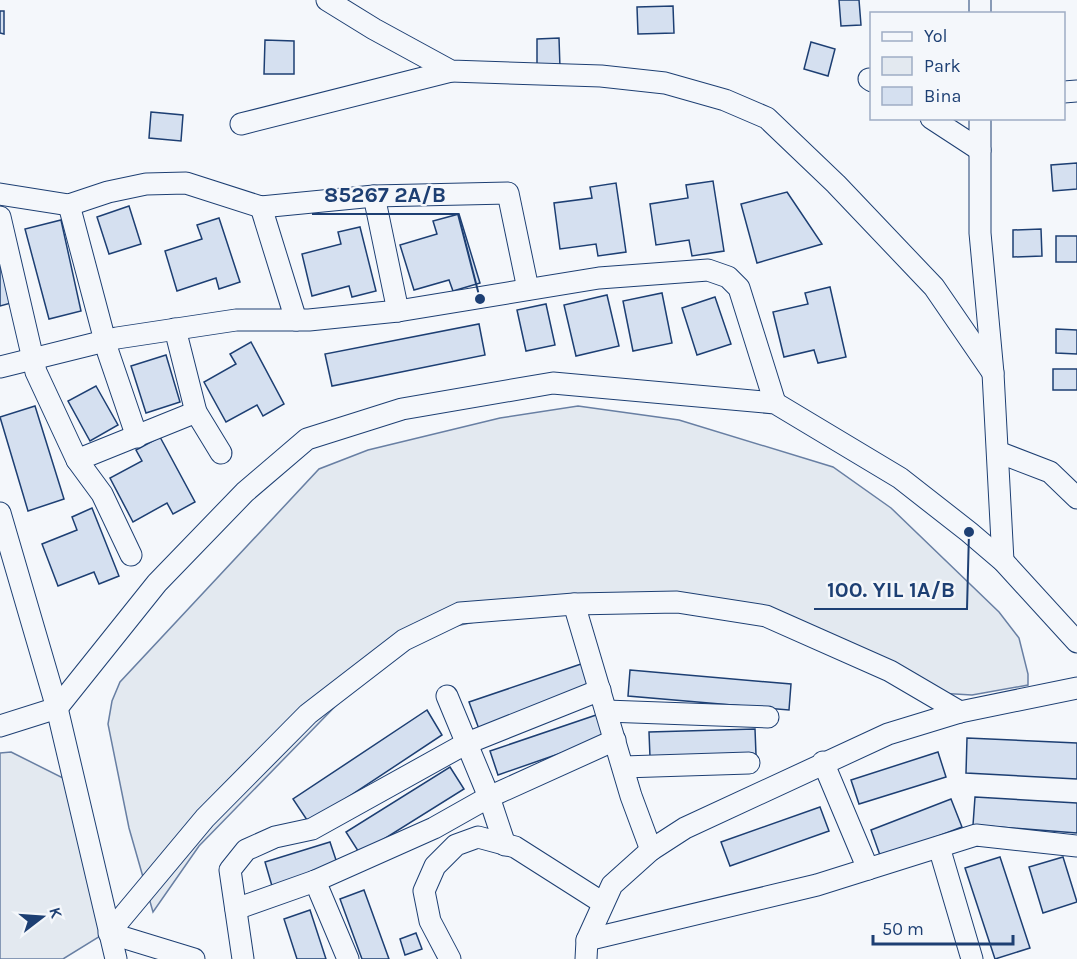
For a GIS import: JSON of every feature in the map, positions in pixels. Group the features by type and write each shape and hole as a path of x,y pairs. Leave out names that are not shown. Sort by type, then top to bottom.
{"street":[{"path":"327,0 374,29 452,71"},
{"path":"241,124 452,71 601,76 665,83 725,100 767,118 836,184 934,287 993,373"},
{"path":"934,120 980,150"},
{"path":"980,120 980,233 993,373 1003,561"},
{"path":"0,194 69,206 108,192 136,186 186,183 261,207 374,195 508,193 528,289"},
{"path":"374,195 398,311"},
{"path":"69,206 105,341 137,437"},
{"path":"261,207 296,320"},
{"path":"0,217 36,372 77,460 102,494 131,555"},
{"path":"0,367 105,341 236,320 296,320 398,311 517,293 528,289 647,273 708,270 728,277 739,288 775,403"},
{"path":"174,329 196,412 221,453"},
{"path":"0,726 57,708 157,583 245,492 308,439 402,409 553,383 775,403 900,478 1003,561 1077,642"},
{"path":"77,460 196,412"},
{"path":"998,452 1050,472 1077,498"},
{"path":"0,513 7,569 57,708 116,959"},
{"path":"109,933 205,818 308,714 404,640 460,613 574,604 677,602 766,616 890,671 960,712"},
{"path":"574,604 623,767 651,850"},
{"path":"586,950 612,885 651,850 685,828 888,734 960,712 1077,688"},
{"path":"243,959 230,870 246,850 275,837 312,829 465,744 600,690"},
{"path":"447,696 465,744 489,797 505,845"},
{"path":"606,711 768,717"},
{"path":"236,909 315,881 434,828 489,797 615,740"},
{"path":"824,762 868,869"},
{"path":"623,767 749,763"},
{"path":"586,950 817,885 976,835 1077,846"},
{"path":"450,959 430,921 424,891 435,866 456,845 478,837 505,845 524,853 603,903"},
{"path":"939,847 972,959"},
{"path":"315,881 348,959"},
{"path":"109,933 194,959"}],"green space":[{"path":"578,406 679,420 833,467 891,508 999,612 1019,638 1028,674 1028,685 972,695 938,693 723,606 498,617 451,627 414,643 356,685 199,846 153,912 129,828 108,724 112,701 120,682 319,469 368,450 500,418"},
{"path":"11,752 63,778 102,935 63,959 0,959 0,753"}],"building":[{"path":"839,0 859,0 861,25 841,26"},
{"path":"673,6 674,33 638,34 637,7"},
{"path":"0,11 4,11 4,34 0,33"},
{"path":"559,38 560,68 537,69 537,39"},
{"path":"265,40 294,41 294,74 264,74"},
{"path":"811,42 835,49 828,76 804,69"},
{"path":"151,112 183,115 181,141 149,138"},
{"path":"1077,163 1077,189 1053,191 1051,165"},
{"path":"713,181 724,251 692,256 689,240 656,245 650,204 688,198 686,185"},
{"path":"616,183 626,252 598,256 596,244 560,249 554,203 592,198 590,187"},
{"path":"787,192 822,244 757,263 741,204"},
{"path":"129,206 141,244 109,254 97,217"},
{"path":"459,214 480,283 453,291 449,280 414,290 400,245 437,234 433,221"},
{"path":"219,218 240,282 219,289 216,278 177,291 165,251 202,239 197,225"},
{"path":"61,220 81,311 49,319 25,229"},
{"path":"360,227 376,291 352,297 349,286 312,296 302,254 341,244 338,232"},
{"path":"1041,229 1042,256 1013,257 1013,230"},
{"path":"1056,236 1077,236 1077,262 1056,262"},
{"path":"0,253 11,303 0,306"},
{"path":"830,287 846,357 818,363 814,350 784,357 773,312 808,304 805,293"},
{"path":"662,293 672,343 633,351 623,301"},
{"path":"607,295 619,346 576,356 564,305"},
{"path":"715,297 731,344 697,355 682,308"},
{"path":"546,304 555,345 526,351 517,310"},
{"path":"479,324 485,355 332,386 325,354"},
{"path":"1056,329 1077,330 1077,354 1056,353"},
{"path":"251,342 284,404 263,416 257,405 226,422 204,382 236,364 230,354"},
{"path":"166,355 180,402 146,413 131,366"},
{"path":"1053,369 1077,369 1077,390 1053,390"},
{"path":"96,386 118,425 90,441 68,401"},
{"path":"35,406 64,499 28,511 0,417"},
{"path":"160,437 195,502 173,514 167,503 133,522 110,478 142,461 136,450"},
{"path":"92,508 119,576 99,584 94,572 58,586 42,544 77,530 72,517"},
{"path":"584,663 593,689 479,729 469,702"},
{"path":"630,670 791,684 789,710 628,696"},
{"path":"427,710 442,735 309,823 293,799"},
{"path":"605,712 613,735 498,775 490,751"},
{"path":"755,729 756,755 650,757 649,732"},
{"path":"967,738 1077,743 1077,779 966,773"},
{"path":"938,752 946,777 859,804 851,780"},
{"path":"450,767 464,789 360,854 346,832"},
{"path":"975,797 1077,803 1077,833 973,825"},
{"path":"951,799 962,827 881,858 871,830"},
{"path":"820,807 829,831 730,866 721,842"},
{"path":"330,842 338,866 272,886 265,862"},
{"path":"1000,857 1030,948 995,959 965,868"},
{"path":"1063,857 1077,902 1043,913 1029,867"},
{"path":"364,890 389,959 362,959 340,899"},
{"path":"310,910 326,959 297,959 284,919"},
{"path":"416,933 422,949 405,955 400,939"}],"place":[{"name":"85267 2A/B","path":"480,299"},
{"name":"100. YIL 1A/B","path":"969,532"}]}
